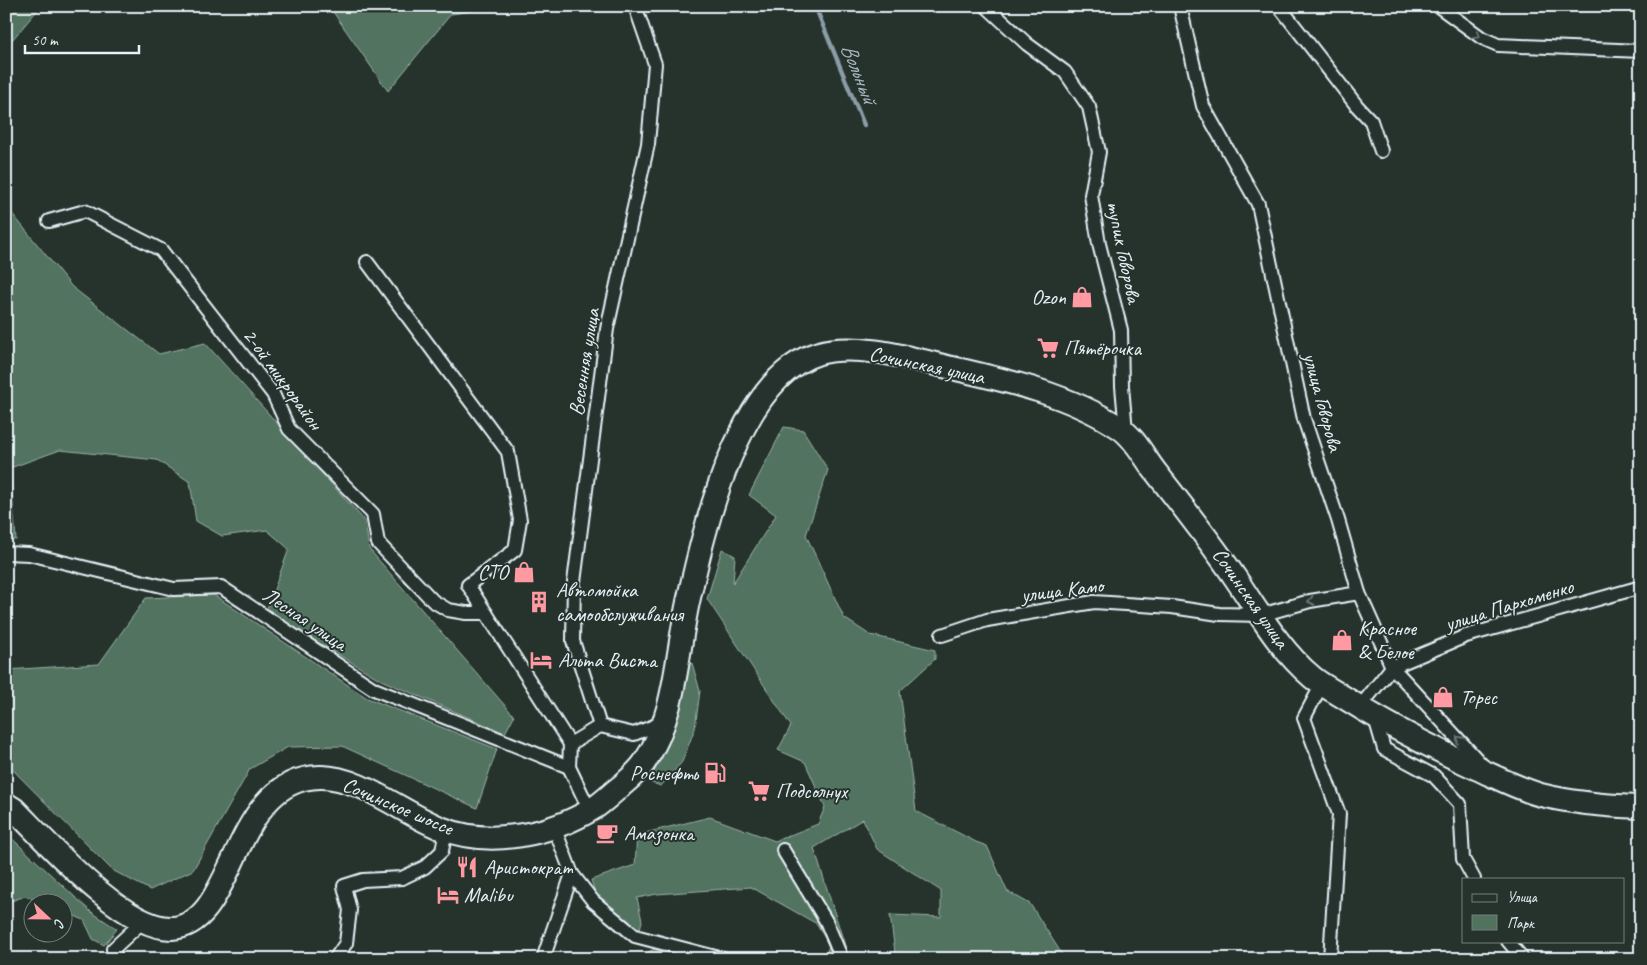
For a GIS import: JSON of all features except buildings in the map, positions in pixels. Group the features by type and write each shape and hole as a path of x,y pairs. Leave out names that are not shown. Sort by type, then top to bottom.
{"highway":[{"name":"Сочинская улица","path":"597,806 637,772 646,761 664,722 675,680 690,596 711,512 730,458 763,395 791,368 812,355 826,351 855,350 883,352 1047,393 1080,406 1126,432 1208,538 1284,648 1312,677 1367,713 1434,749 1537,794 1599,805 1641,807"},
{"name":"Сочинское шоссе","path":"6,804 14,809 76,871 127,913 142,922 171,928 182,927 198,918 216,897 254,816 289,782 316,777 356,784 416,817 446,830 474,837 507,838 554,827 597,806"}],"street":[{"name":"Весенняя улица","path":"600,726 573,641 574,582 607,329 648,144 655,64 634,6"},
{"name":"тупик Говорова","path":"986,6 1027,44 1065,72 1089,107 1099,152 1091,195 1099,244 1121,330 1122,386 1126,432"},
{"name":"улица Говорова","path":"1180,6 1204,106 1258,204 1304,419 1338,520 1359,593 1392,666 1492,775"},
{"path":"1279,6 1371,122 1381,151"},
{"path":"1438,6 1482,38 1498,45 1641,51"},
{"name":"2-ой микрорайон","path":"49,221 85,212 161,250 273,394 289,428 373,514 378,544 433,601 448,610 466,613 486,613"},
{"path":"367,262 508,452 520,520 515,550 468,585 570,744 569,767 597,806"},
{"name":"Лесная улица","path":"6,553 29,554 174,589 221,587 374,689 569,767"},
{"name":"улица Пархоменко","path":"1392,666 1466,636 1641,587"},
{"name":"улица Камо","path":"942,634 987,620 1094,602 1172,607 1219,614 1261,615 1310,601 1359,593"},
{"path":"1392,666 1367,713 1384,749 1434,776 1460,804 1463,859 1473,878"},
{"path":"1322,684 1304,718 1339,814 1330,959"},
{"path":"570,744 600,726 634,734 664,722"},
{"path":"554,827 572,874 593,901 635,936 723,959"},
{"path":"335,959 346,943 350,910 344,886 363,880 402,878 425,867 442,851 446,830"},
{"path":"783,850 826,921 842,959"},
{"path":"543,959 572,874"},
{"path":"116,959 113,949 142,922"},
{"path":"1509,942 1523,959"}],"green space":[{"path":"6,6 41,6 6,47"},
{"path":"327,6 473,6 472,11 451,14 388,91 331,9"},
{"path":"6,206 72,287 159,354 205,343 365,521 369,549 514,716 505,733 381,680 266,611 289,549 267,530 222,536 196,521 190,482 157,460 60,450 10,468 16,540 6,539"},
{"path":"784,427 803,430 828,470 806,535 844,618 870,635 935,650 935,659 900,691 916,811 987,846 1007,891 1030,904 1065,959 896,959 890,915 941,917 941,891 877,849 863,819 814,848 848,955 847,959 824,959 829,946 817,924 751,887 657,894 637,898 642,921 640,929 597,898 591,880 635,865 637,835 710,817 775,841 818,824 825,807 805,762 778,750 791,726 707,599 722,549 735,556 733,583 776,515 749,495"},
{"path":"214,595 367,698 497,749 477,808 342,746 288,747 250,769 193,870 150,890 112,870 13,770 6,768 6,670 99,664 146,598"},
{"path":"692,663 700,691 695,728 682,762 661,786 649,782 670,740 678,706 681,667"},
{"path":"6,833 70,892 22,892 22,897 6,903"},
{"path":"72,894 90,911 117,929 104,945 93,939 84,920 72,915"},
{"path":"654,949 685,959 635,959"}],"waterway":[{"name":"Вольный","path":"815,6 864,125"}],"place":[{"name":"Ozon","path":"1082,297"},
{"name":"Пятёрочка","path":"1048,348"},
{"name":"СТО","path":"524,572"},
{"name":"Автомойка самообслуживания","path":"539,602"},
{"name":"Красное & Белое","path":"1342,640"},
{"name":"Альта Виста","path":"541,660"},
{"name":"Торес","path":"1443,697"},
{"name":"Роснефть","path":"715,773"},
{"name":"Подсолнух","path":"759,791"},
{"name":"Амазонка","path":"607,833"},
{"name":"Аристократ","path":"467,867"},
{"name":"Malibu","path":"448,895"}]}
